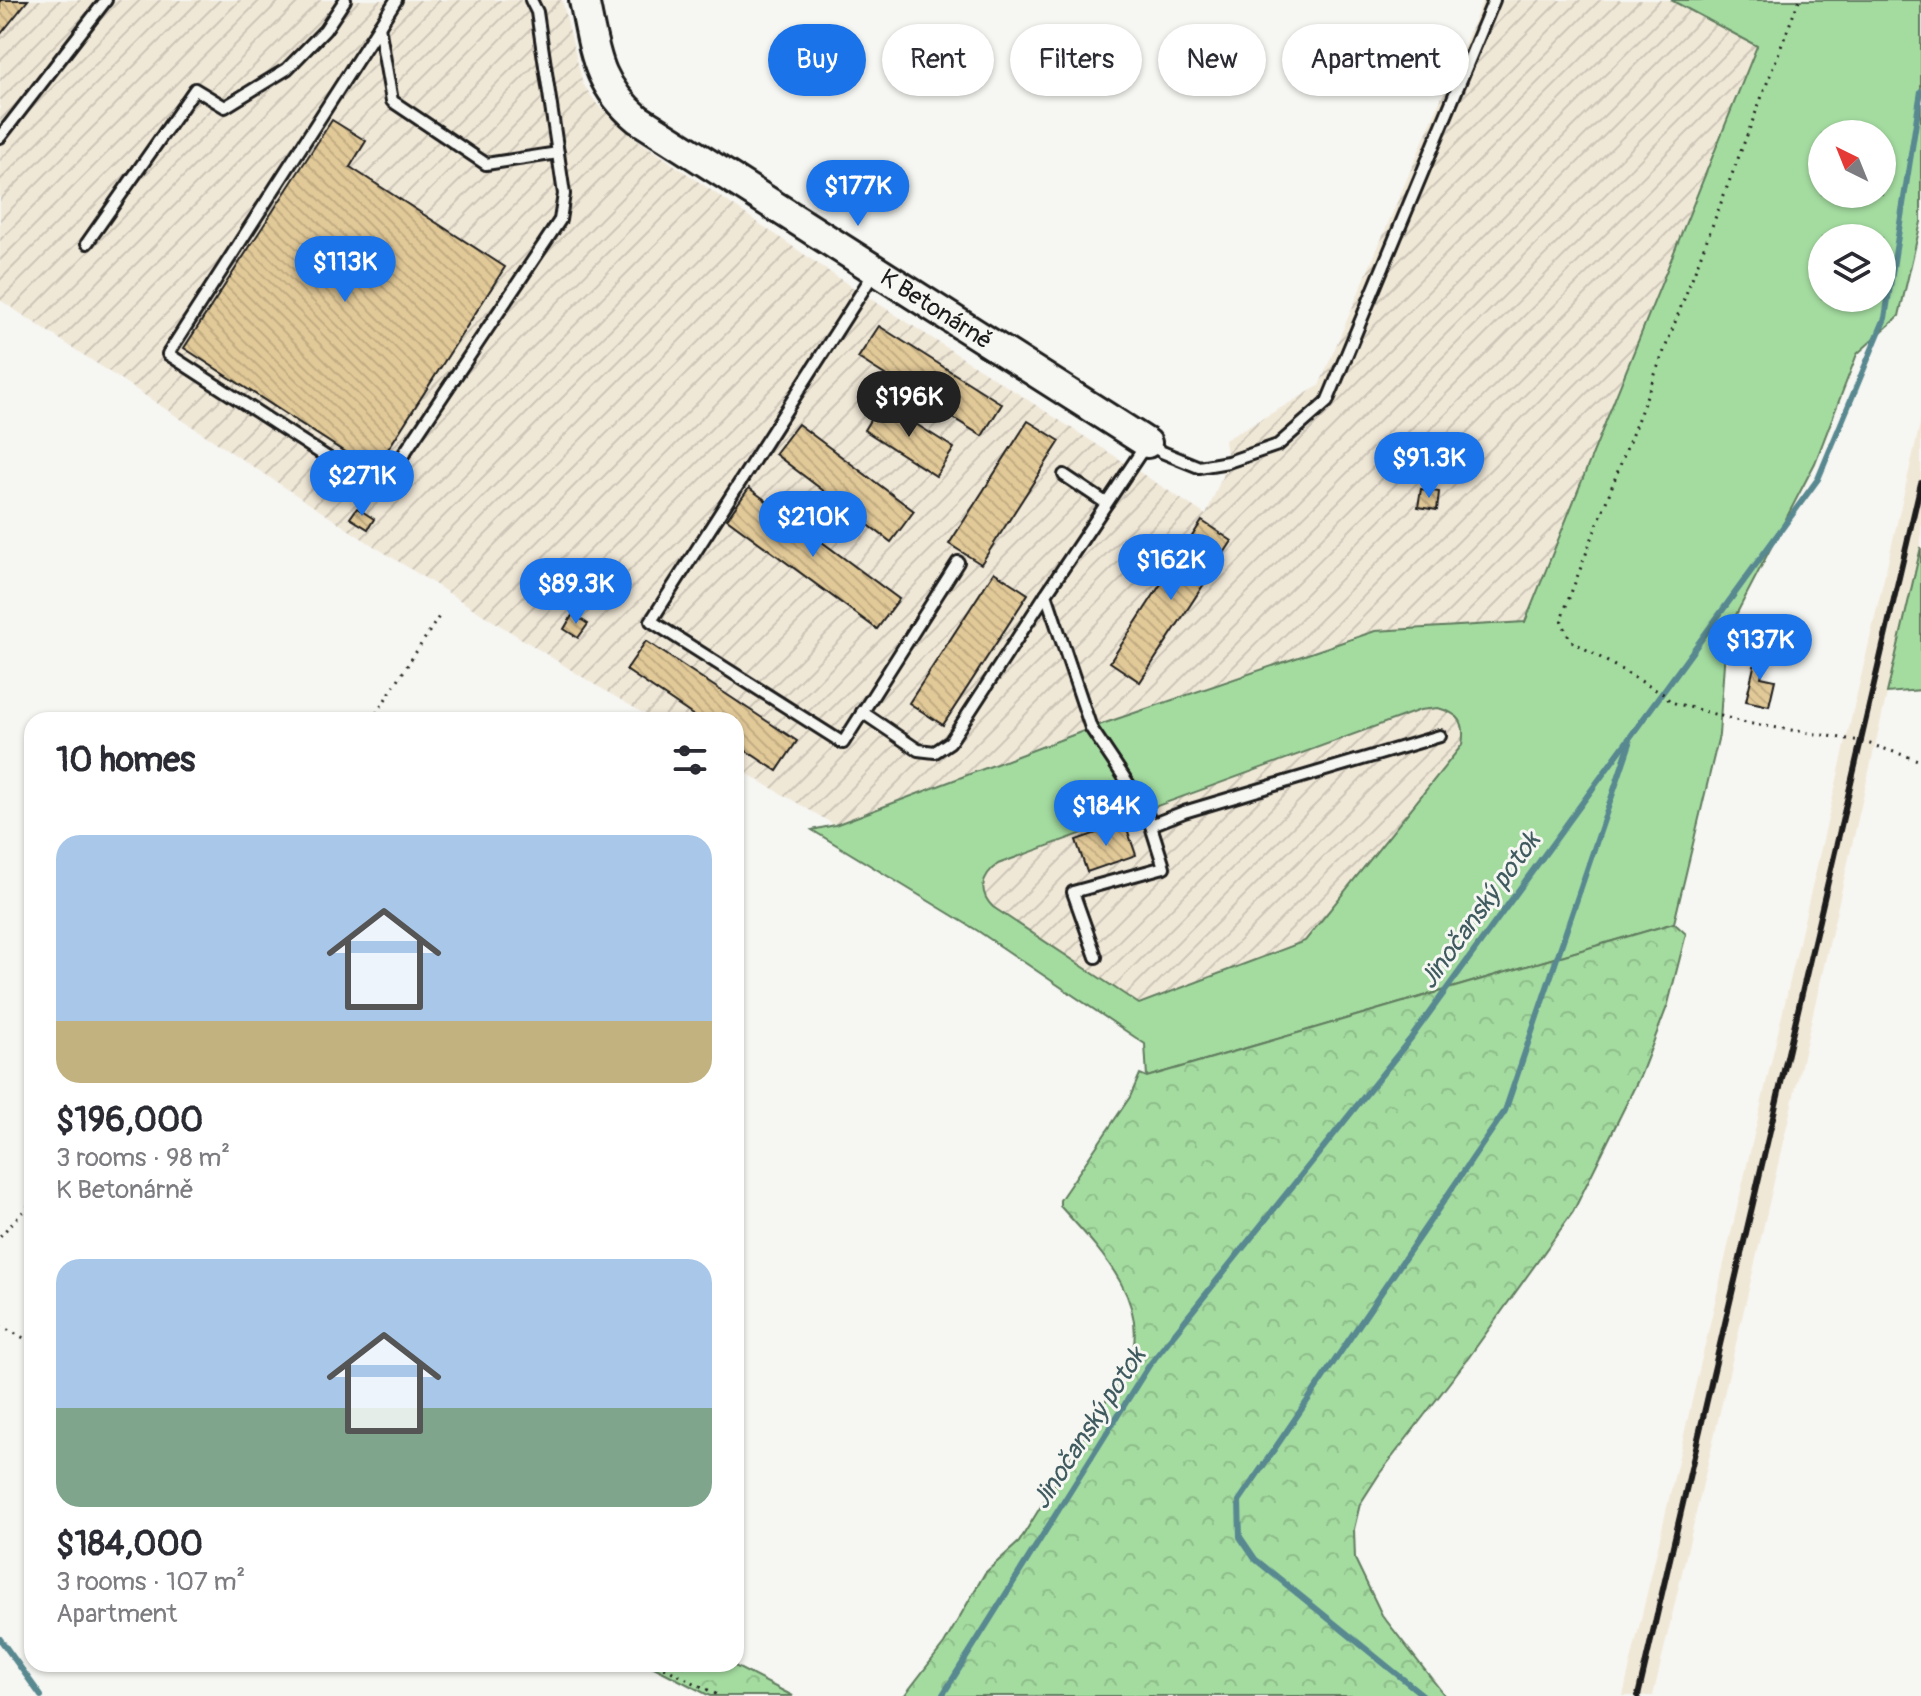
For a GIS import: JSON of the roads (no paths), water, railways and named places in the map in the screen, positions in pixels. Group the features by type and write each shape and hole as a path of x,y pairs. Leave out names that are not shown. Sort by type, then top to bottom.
{"street":[{"name":"K Betonárně","path":"584,0 598,64 608,87 620,104 638,119 1147,443"}],"lane":[{"path":"0,137 106,0"},
{"path":"87,243 195,89 225,107 287,69 325,30 345,0"},
{"path":"396,0 168,354 379,491 560,220 564,194 537,12 531,0"},
{"path":"862,712 918,750 935,752 950,742 1147,443 1199,467 1228,462 1278,445 1327,402 1494,0"},
{"path":"379,26 392,101 486,164 558,153"},
{"path":"876,270 651,621 843,743 958,562"},
{"path":"1064,475 1106,503"},
{"path":"1046,594 1091,728 1146,810 1164,867 1073,892 1096,957"},
{"path":"1151,825 1184,812 1440,736"}],"waterway":[{"name":"Jinočanský potok","path":"942,1696 1150,1364 1411,1038 1818,479 1885,318 1921,91"},
{"path":"1424,1696 1255,1559 1240,1537 1239,1501 1505,1111 1630,743"},
{"path":"0,1639 41,1696"}],"railway":[{"path":"1638,1696 1921,483"}]}
